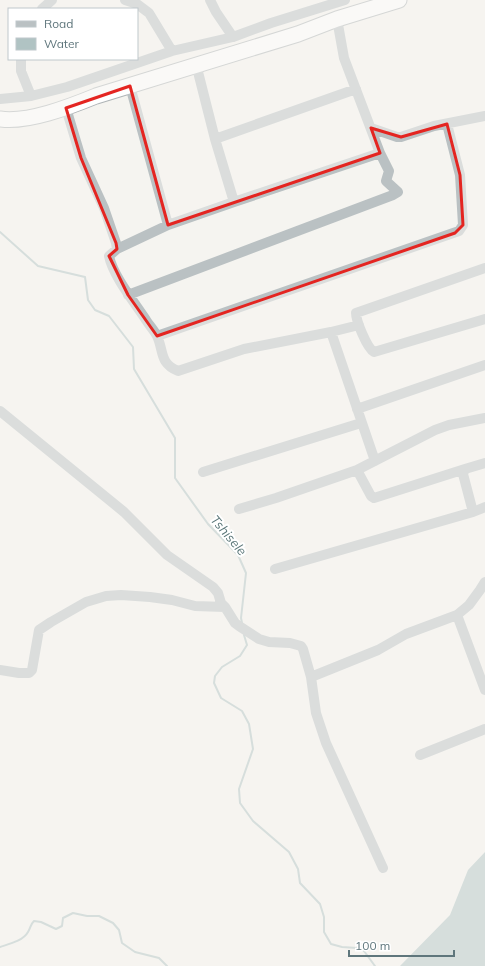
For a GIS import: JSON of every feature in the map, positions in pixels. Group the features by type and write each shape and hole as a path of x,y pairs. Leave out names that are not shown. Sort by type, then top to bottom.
{"highway":[{"path":"0,119 16,120 66,108 96,96 196,64 298,34 337,19 399,0"}],"street":[{"path":"43,8 52,0"},
{"path":"125,0 137,4 149,13 172,51"},
{"path":"210,0 216,12 233,37"},
{"path":"0,99 31,96 67,87 172,51 233,37 271,23 344,0"},
{"path":"128,295 394,195 398,192 386,181 389,171 380,153 342,52 337,19"},
{"path":"21,60 21,71 31,96"},
{"path":"196,64 215,140 234,202"},
{"path":"130,86 168,226"},
{"path":"215,140 356,89"},
{"path":"66,108 81,158 104,208 117,249"},
{"path":"371,128 401,137 434,126 485,116"},
{"path":"157,336 459,231 463,225 460,174 447,124"},
{"path":"359,325 244,349 178,371 172,368 164,360 157,336 128,295 113,267 109,256 117,249 168,226 234,202 380,153"},
{"path":"485,268 357,311 356,313 359,325 370,349 374,352 485,319"},
{"path":"331,332 375,461"},
{"path":"357,409 485,365"},
{"path":"0,411 124,512 167,555 214,587 218,593 221,604 225,607 238,626 259,639 269,642 290,643 301,646 311,677 316,713 326,743 383,868"},
{"path":"239,509 357,470 435,430 485,418"},
{"path":"202,472 361,423"},
{"path":"357,470 371,496 374,498 465,468 485,463"},
{"path":"465,468 463,474 473,512"},
{"path":"274,570 473,512 485,507"},
{"path":"311,677 378,650 406,634 457,615 469,604 485,582"},
{"path":"0,670 29,673 32,670 39,630 86,602 106,596 121,595 150,597 172,600 195,606 225,607"},
{"path":"457,615 485,690"},
{"path":"420,755 485,729"}],"highlighted area":[{"path":"130,86 168,225 380,153 371,128 401,137 447,124 460,175 463,225 455,233 157,336 128,295 109,256 117,249 116,243 81,158 66,108"}],"water":[{"path":"485,852 485,966 400,966 450,915 468,870"}],"waterway":[{"name":"Tshisele","path":"0,232 38,266 85,277 88,300 95,310 109,316 133,347 134,369 175,438 175,478 208,524 238,555 246,573 241,618 242,623"},
{"name":"Tshisele","path":"244,635 247,645 240,656 222,667 215,676 214,683 221,698 242,711 249,724 253,749 239,789 240,803 253,821 289,852 298,869 300,883 320,904 324,917 324,932 331,944 342,947 357,948 364,951 375,966"},
{"path":"0,947 23,938 34,921 41,922 56,929 62,926 63,918 73,913 87,916 99,916 113,923 119,930 122,943 135,952 159,958 167,966"}]}
